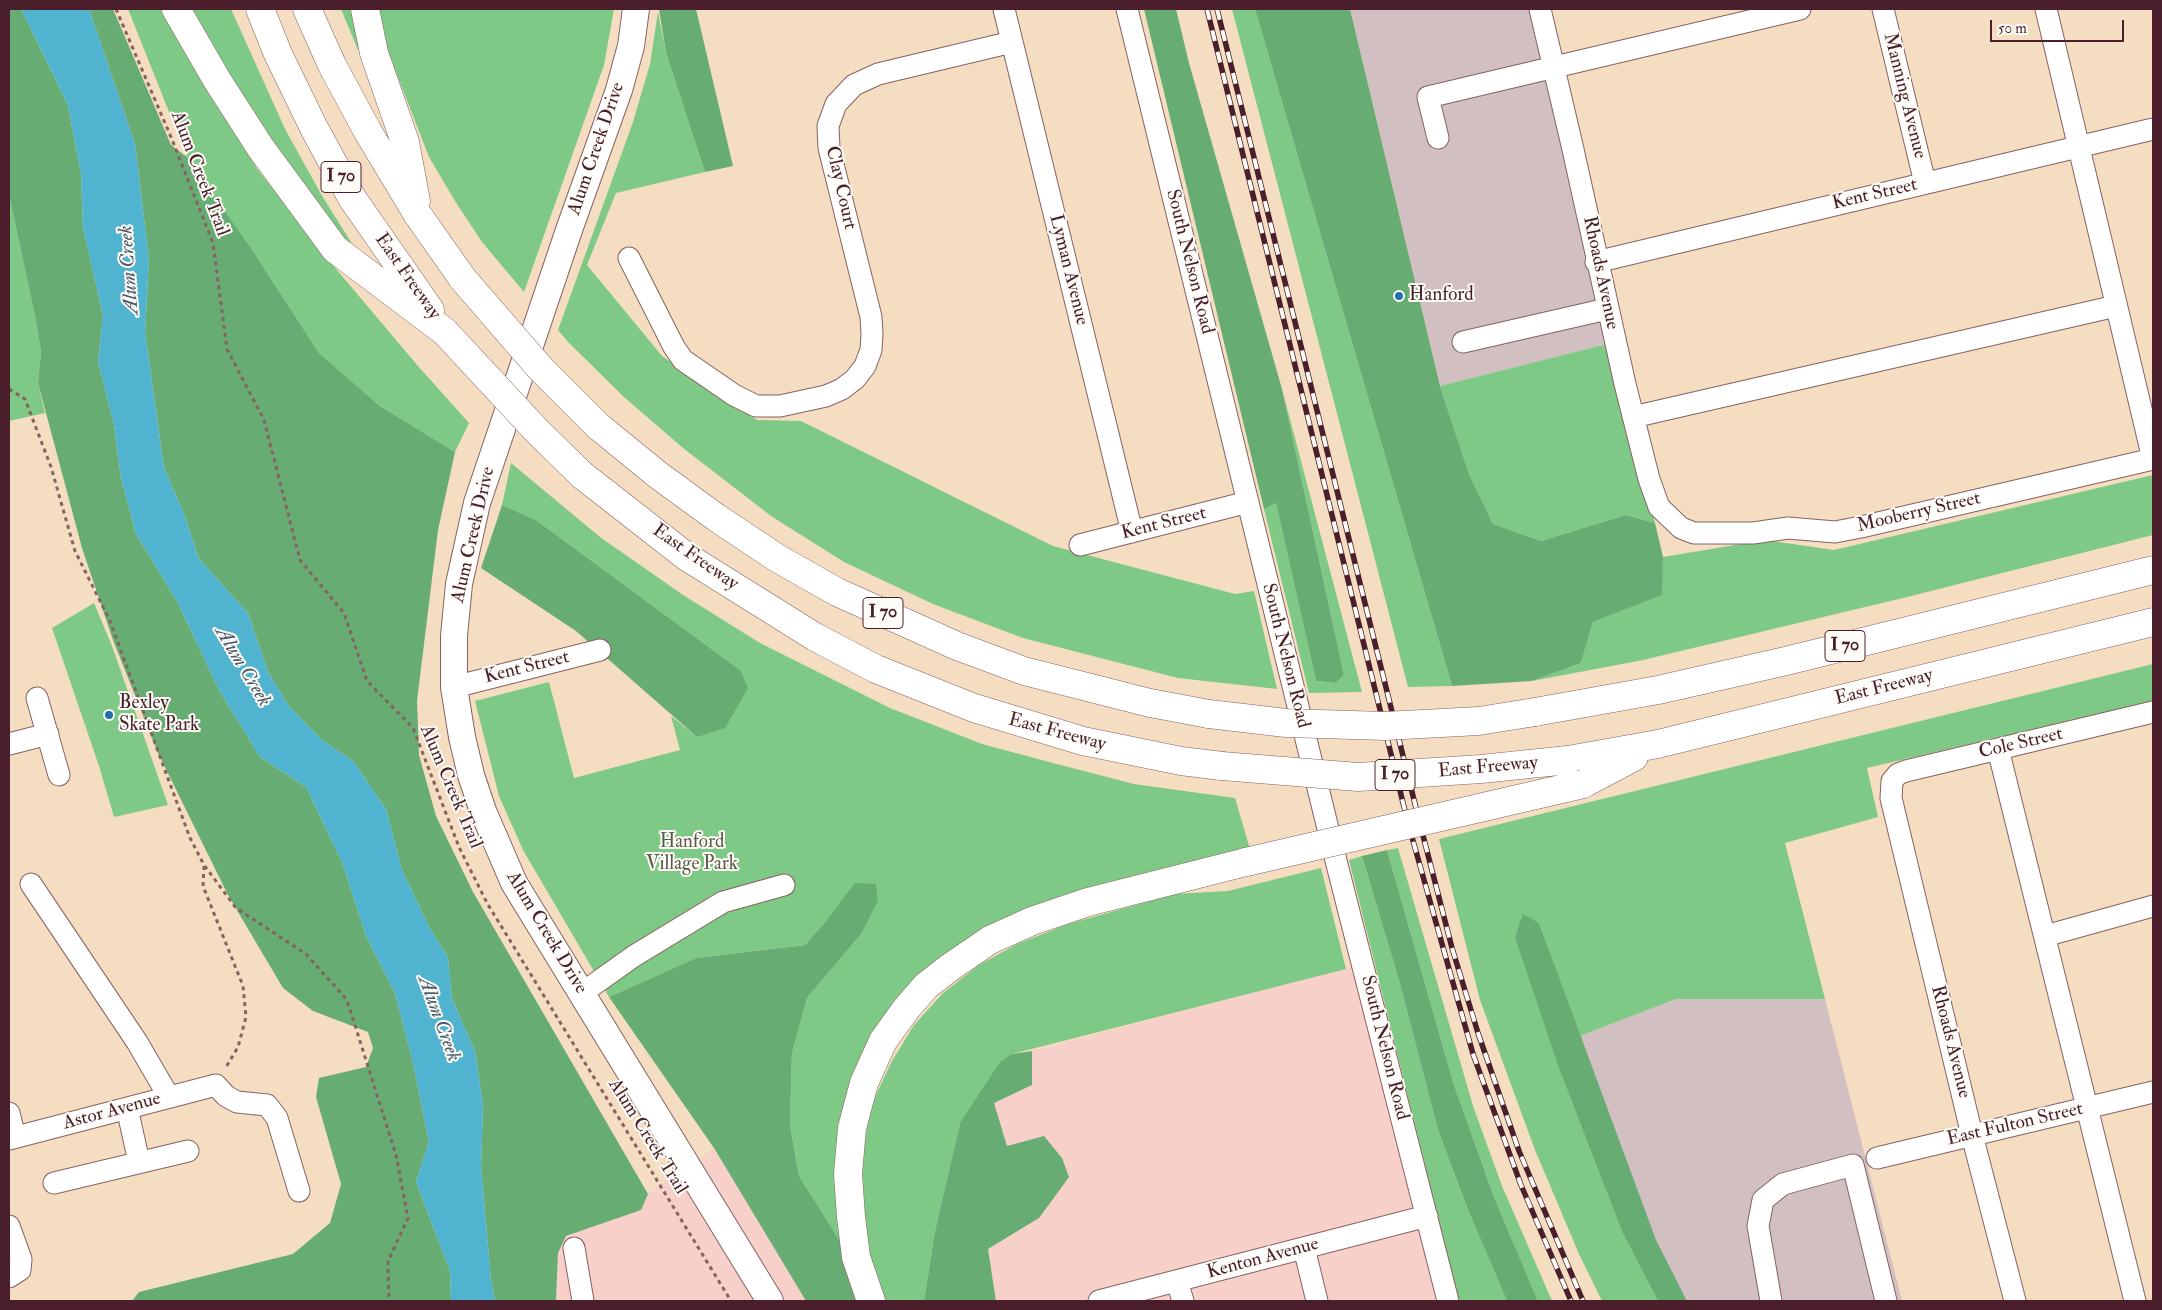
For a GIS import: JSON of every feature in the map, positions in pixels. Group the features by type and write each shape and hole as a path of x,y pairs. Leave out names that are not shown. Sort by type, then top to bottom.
{"highway":[{"path":"176,9 217,80 260,147 335,249 445,332"},
{"name":"East Freeway","path":"260,9 278,54 314,128 352,198 445,332 503,396 582,474 687,557 815,637 876,668 974,708 1083,741 1181,762 1358,777 1481,769 1568,760 1658,744 2153,622"},
{"name":"I 70","path":"307,9 346,92 393,176 418,215 463,279 540,368 598,426 658,475 717,518 777,558 837,592 956,646 1024,671 1150,703 1209,714 1286,723 1385,726 1479,721 1658,690 1786,661 2153,570"},
{"path":"365,9 374,52 405,142 418,215"},
{"path":"871,1301 856,1257 851,1217 848,1174 852,1128 864,1083 883,1041 906,1009 926,986 949,968 990,940 1032,921 1088,902 1246,862 1583,784 1658,744"}],"main road":[{"name":"Alum Creek Drive","path":"636,9 630,46 619,90 519,376 477,503 458,584 454,636 454,687 460,729 471,775 483,812 514,883 770,1301"}],"street":[{"name":"Lyman Avenue","path":"1004,9 1132,532"},
{"name":"South Nelson Road","path":"1127,9 1448,1301"},
{"name":"Rhoads Avenue","path":"1540,9 1596,262 1649,479 1659,507 1681,528"},
{"path":"1438,138 1428,96 1800,9"},
{"name":"Manning Avenue","path":"1883,9 1925,183"},
{"path":"2046,9 2153,459"},
{"name":"Clay Court","path":"629,258 674,347 683,360 734,395 756,406 780,406 812,399 842,389 855,379 865,366 871,350 871,316 829,148 828,126 836,104 854,84 878,74 1012,42"},
{"name":"Kent Street","path":"1596,262 2153,129"},
{"path":"1633,417 2116,306"},
{"path":"1463,342 1607,309"},
{"name":"Mooberry Street","path":"1681,528 1694,533 1753,532 1788,528 1835,532 2153,459"},
{"name":"Kent Street","path":"1080,545 1248,502"},
{"name":"Kent Street","path":"454,687 600,650"},
{"path":"37,698 59,775"},
{"name":"Cole Street","path":"1892,781 1898,774 1906,771 2153,712"},
{"path":"9,744 48,734"},
{"path":"1998,749 2135,1301"},
{"name":"Rhoads Avenue","path":"1892,781 1891,798 1972,1135 2015,1301"},
{"path":"31,884 137,1042 169,1096"},
{"path":"582,993 634,956 723,902 784,885"},
{"path":"2044,936 2153,906"},
{"path":"216,1085 226,1096 237,1102 267,1105 277,1118 299,1191"},
{"name":"Astor Avenue","path":"12,1138 216,1085"},
{"name":"East Fulton Street","path":"1877,1158 2153,1092"},
{"path":"127,1108 139,1162"},
{"path":"9,1113 12,1138"},
{"path":"54,1183 188,1151"},
{"path":"1771,1301 1758,1226 1763,1200 1783,1184 1853,1165 1886,1301"},
{"name":"Kenton Avenue","path":"1099,1301 1427,1216"},
{"path":"9,1226 21,1260 20,1270 9,1277"},
{"path":"574,1248 583,1301"},
{"path":"1304,1248 1317,1301"},
{"path":"1177,1281 1183,1301"}],"path":[{"name":"Alum Creek Trail","path":"116,9 171,137 213,243 227,349 264,420 300,560 344,613 367,680 413,728 459,847 487,903 731,1301"},
{"path":"9,389 25,399 51,468 75,551 110,621 190,838 204,865 236,908 306,954 348,1000 396,1156 408,1218 388,1261 388,1301"},
{"path":"204,865 203,886 243,986 246,1017 238,1047 216,1085"}],"shaded area":[{"path":"1350,9 1535,9 1611,343 1440,386"},
{"path":"1373,961 1459,1301 996,1301 987,1249 1039,1218 1007,1146 994,1103 1031,1085 1032,1051"},
{"path":"1676,999 1825,999 1902,1301 1687,1301 1656,1241 1580,1036"},
{"path":"714,1148 806,1301 556,1301 558,1253 567,1236 641,1210 648,1194"}],"green space":[{"path":"9,9 21,9 68,105 81,174 83,228 103,315 98,362 114,425 121,478 136,534 177,601 219,690 260,757 306,787 342,862 366,936 395,993 413,1063 429,1142 416,1182 450,1271 451,1301 132,1301 139,1292 293,1254 330,1223 341,1184 316,1097 319,1078 366,1067 373,1048 368,1032 313,1011 283,988 228,895 158,753 113,640 82,548 38,383 41,351 9,195"},
{"path":"89,9 113,9 171,145 187,157 251,248 319,353 380,406 455,452 438,530 417,701 419,755 436,816 473,892 648,1194 641,1210 566,1236 558,1253 556,1301 495,1301 491,1280 481,1167 483,1106 475,1051 452,999 448,958 428,925 402,870 386,809 353,761 323,741 288,705 268,672 248,613 199,559 184,514 164,468 145,332 149,260 135,144"},
{"path":"128,9 161,9 181,46 258,170 331,263 469,423 455,452 380,406 319,353 251,248 187,157"},
{"path":"186,9 231,9 285,129 321,194 354,247 350,252 310,202"},
{"path":"341,9 356,9 363,48 358,50"},
{"path":"377,9 614,9 604,65 524,292 482,242 429,157 387,49"},
{"path":"659,9 696,9 733,166 705,172 666,53"},
{"path":"1144,9 1176,9 1189,63 1282,389 1344,675 1336,683 1316,681 1276,503 1264,509"},
{"path":"1232,9 1255,9 1452,686 1408,687"},
{"path":"1255,9 1350,9 1440,386 1469,474 1493,524 1541,541 1626,515 1655,523 1663,557 1662,595 1593,622 1581,663 1532,681 1452,686"},
{"path":"658,12 666,53 705,172 616,193 587,265 662,356 757,420 801,421 1053,546 1235,594 1254,591 1277,689 1178,678 1023,638 933,604 844,562 771,516 683,448 624,397 569,343 558,330 633,122 650,64"},
{"path":"9,195 41,351 38,383 45,413 9,421"},
{"path":"1611,343 1655,523 1626,515 1541,541 1493,524 1469,474 1440,386"},
{"path":"1282,389 1362,692 1309,693 1264,509 1276,503 1316,681 1336,683 1344,675"},
{"name":"Hanford Village Park","path":"511,463 600,537 683,595 760,643 890,708 982,744 1053,763 1134,784 1235,798 1250,849 1032,912 867,1053 845,1249 799,1176 790,1125 792,1053 807,998 861,934 826,921 805,945 696,958 609,997 523,850 499,796 475,701 549,682 574,778 680,750 671,716 697,737 740,670 536,520 502,505"},
{"path":"2153,475 2153,535 1903,598 1643,660 1532,681 1581,663 1593,622 1661,595 1663,557 1765,540 1834,550"},
{"path":"502,505 536,520 740,670 748,688 725,728 697,737 576,631 481,568"},
{"name":"Bexley Skate Park","path":"94,603 112,646 168,805 114,817 99,766 52,628"},
{"path":"2153,664 2153,701 1867,768 1878,817 1785,843 1825,999 1676,999 1580,1036 1539,923 1561,1074 1622,1232 1658,1301 1602,1301 1579,1254 1535,1150 1480,1000 1439,839"},
{"path":"1398,848 1473,1106 1502,1186 1552,1301 1538,1301 1494,1197 1453,1082 1387,850"},
{"path":"1387,850 1453,1082 1494,1197 1538,1301 1507,1301 1468,1210 1438,1130 1400,984 1362,856"},
{"path":"1362,856 1400,984 1438,1130 1468,1210 1507,1301 1459,1301 1349,860"},
{"path":"1321,868 1346,969 1012,1054 960,1123 935,1231 924,1301 886,1301 873,1267 865,1232 860,1185 862,1152 873,1101 892,1061 914,1025 943,993 979,965 1017,944 1068,924 1175,894 1228,891"},
{"path":"855,883 876,884 878,901 861,934 807,998 792,1053 790,1125 799,1176 845,1249 862,1301 806,1301 714,1148 609,997 696,958 805,945"},
{"path":"1523,914 1539,923 1656,1240 1687,1301 1658,1301 1622,1232 1561,1074 1515,937"},
{"path":"1032,1051 1032,1085 994,1103 1007,1146 1044,1136 1062,1158 1069,1177 1039,1218 988,1249 996,1301 924,1301 935,1231 960,1123 1000,1062 1012,1054"}],"water":[{"name":"Alum Creek","path":"21,9 89,9 135,144 149,260 145,332 164,468 184,514 199,559 248,613 268,672 288,705 323,741 353,761 386,809 402,870 428,925 448,958 452,999 475,1051 483,1106 481,1167 491,1280 495,1301 451,1301 450,1271 416,1182 429,1142 413,1063 395,993 366,936 342,862 306,787 260,757 219,690 177,601 136,534 121,478 114,425 98,362 103,315 83,228 81,174 68,105"}],"railway":[{"path":"1207,9 1408,823 1473,1054 1521,1185 1571,1301"},
{"path":"1217,9 1452,948 1478,1033 1519,1151 1583,1301"}],"place":[{"name":"Hanford","path":"1399,296"},
{"name":"Bexley Skate Park","path":"109,715"}]}
